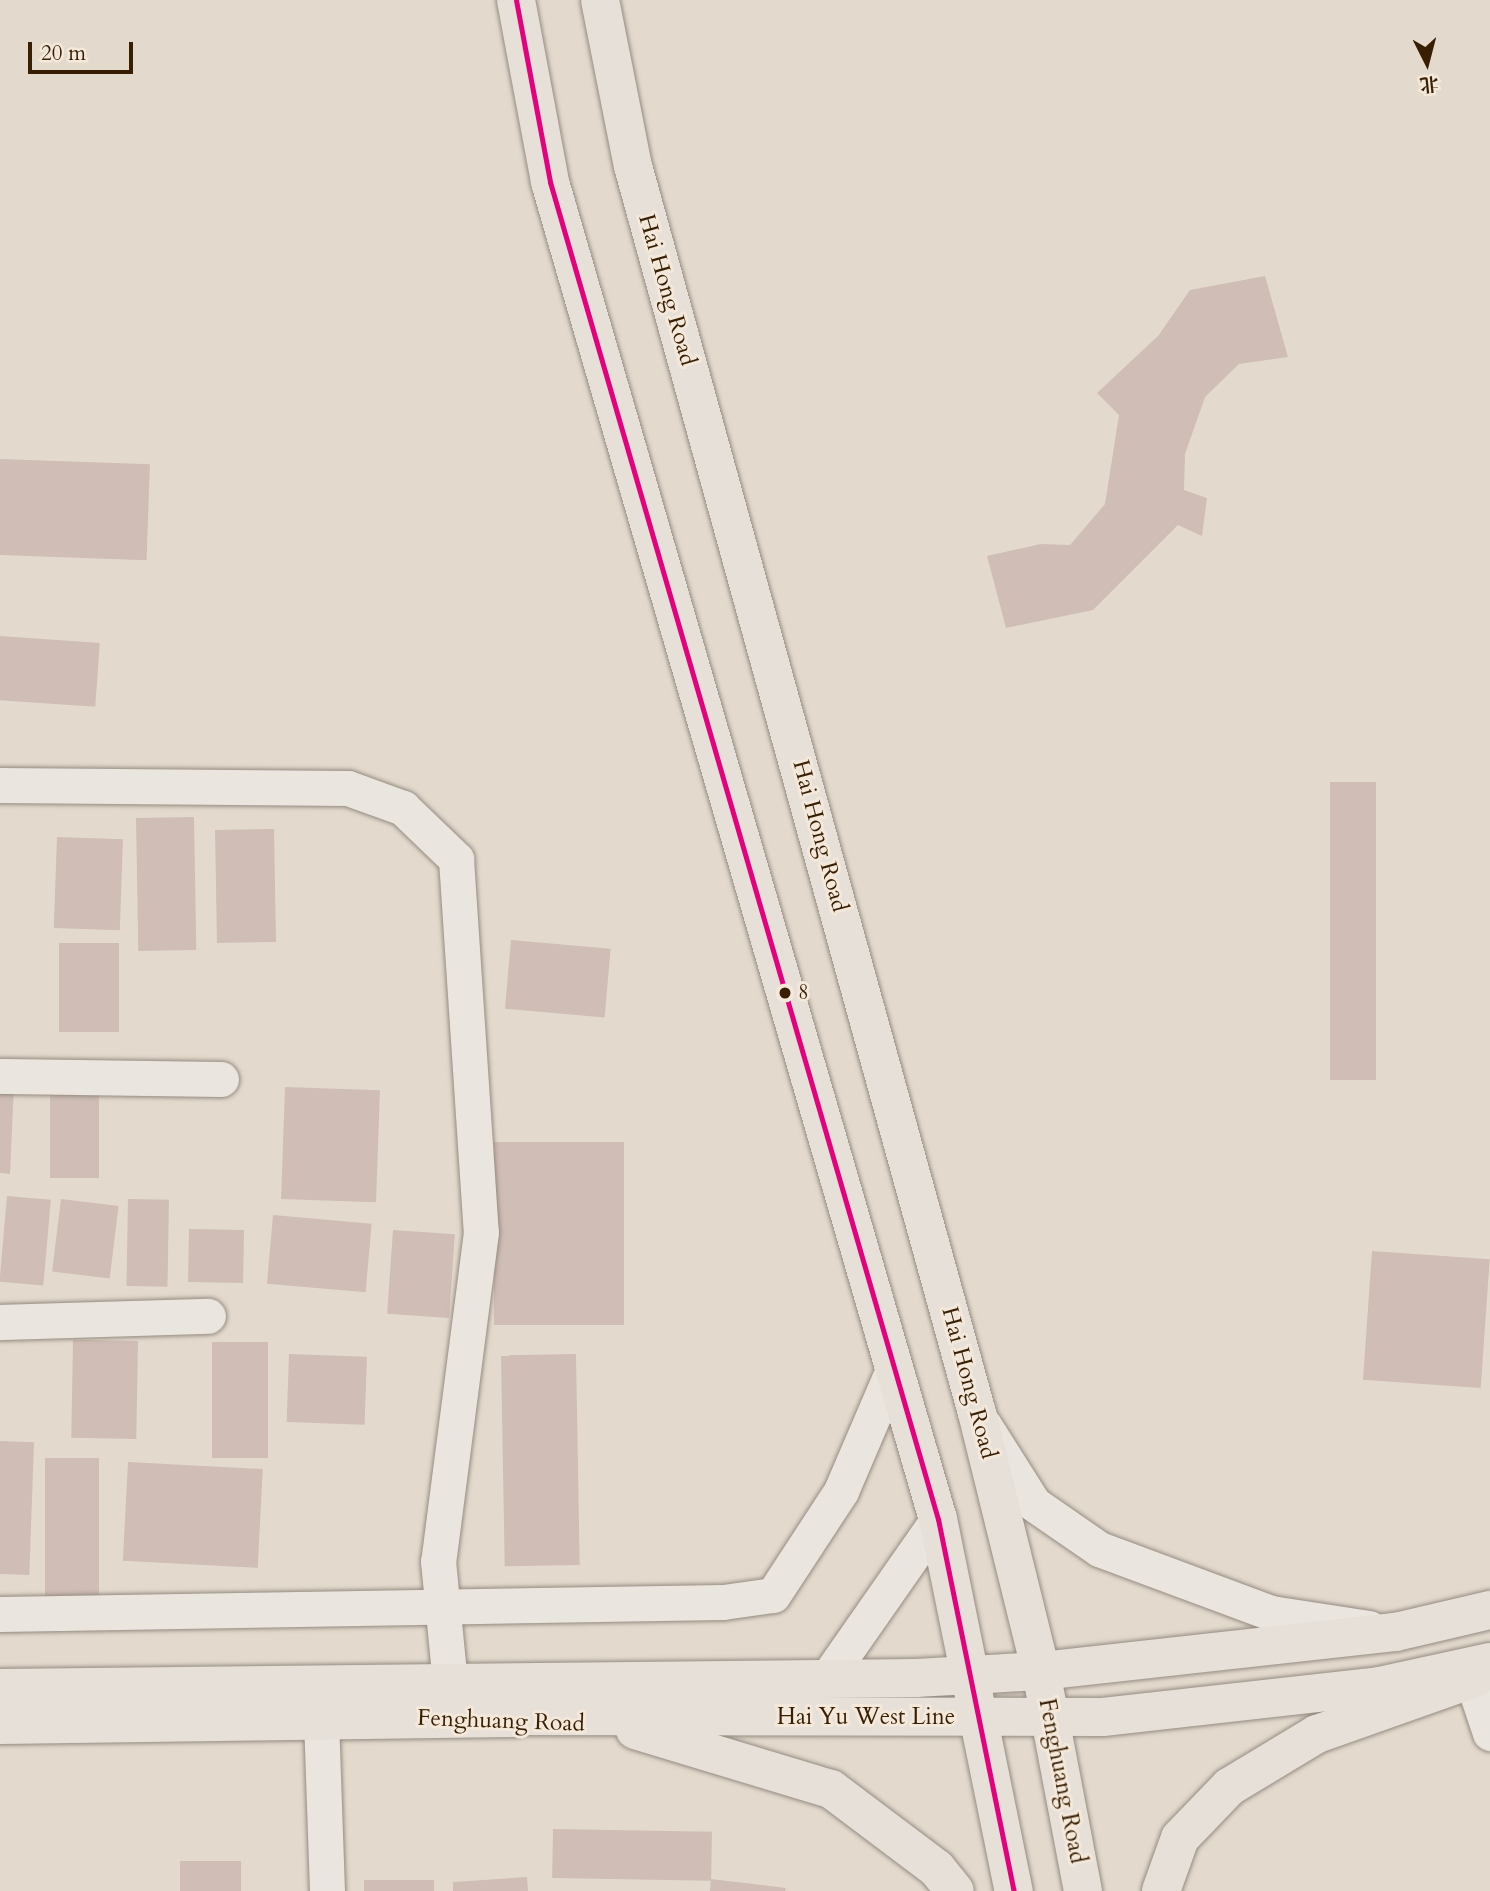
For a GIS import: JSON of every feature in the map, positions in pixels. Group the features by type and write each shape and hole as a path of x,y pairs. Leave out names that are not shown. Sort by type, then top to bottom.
{"main road":[{"path":"516,0 550,183 892,1372 938,1519 972,1673 1014,1891"},
{"name":"Hai Hong Road","path":"600,0 632,166 977,1413 1041,1671"},
{"name":"Hai Yu West Line","path":"916,1678 1041,1671 1396,1632 1490,1610"},
{"name":"Fenghuang Road","path":"1041,1671 1083,1891"},
{"path":"1161,1891 1180,1838 1229,1787 1317,1734 1484,1671"},
{"name":"Hai Yu West Line","path":"490,1716 1103,1717 1379,1686 1484,1671"},
{"name":"Fenghuang Road","path":"0,1688 916,1678"},
{"name":"Fenghuang Road","path":"0,1725 490,1716 612,1725 733,1755 831,1789 937,1869 955,1891"}],"street":[{"path":"0,785 348,788 403,808 456,859 481,1232 438,1561 450,1683"},
{"path":"0,1076 221,1079"},
{"path":"0,1322 208,1316"},
{"path":"0,1614 723,1602 773,1595 841,1491 892,1372"},
{"path":"977,1413 1034,1504 1099,1549 1271,1613 1396,1632"},
{"path":"827,1678 938,1519"},
{"path":"1484,1671 1490,1733"},
{"path":"321,1719 327,1891"}],"building":[{"path":"1265,276 1288,357 1239,364 1205,397 1185,454 1184,490 1207,498 1202,536 1178,525 1093,610 1006,628 987,556 1041,544 1070,545 1105,504 1119,415 1097,393 1158,336 1190,290"},
{"path":"0,459 150,464 147,560 0,555"},
{"path":"0,636 100,643 95,707 0,700"},
{"path":"1330,782 1376,782 1376,1080 1330,1080"},
{"path":"194,817 196,950 138,951 136,818"},
{"path":"274,829 276,942 217,943 215,830"},
{"path":"57,837 123,839 120,930 54,928"},
{"path":"511,940 611,949 605,1017 505,1009"},
{"path":"59,943 119,943 119,1032 59,1032"},
{"path":"0,1085 14,1085 10,1174 0,1173"},
{"path":"50,1086 99,1086 99,1178 50,1178"},
{"path":"285,1087 380,1090 376,1202 281,1199"},
{"path":"494,1142 624,1142 624,1325 494,1325"},
{"path":"7,1196 51,1200 43,1286 0,1282"},
{"path":"61,1199 119,1206 110,1279 52,1271"},
{"path":"128,1199 169,1200 167,1287 126,1286"},
{"path":"273,1215 372,1224 366,1292 267,1284"},
{"path":"189,1229 244,1230 243,1283 188,1282"},
{"path":"393,1230 455,1234 449,1318 387,1314"},
{"path":"1372,1251 1490,1259 1481,1388 1363,1380"},
{"path":"73,1340 138,1341 136,1439 71,1438"},
{"path":"212,1342 268,1342 268,1458 212,1458"},
{"path":"289,1354 367,1357 365,1425 287,1422"},
{"path":"576,1354 580,1565 505,1566 501,1355"},
{"path":"0,1441 34,1442 29,1575 0,1574"},
{"path":"45,1458 99,1458 99,1597 45,1597"},
{"path":"128,1462 263,1469 258,1568 123,1561"},
{"path":"553,1829 712,1832 711,1881 552,1878"},
{"path":"180,1861 241,1861 241,1891 180,1891"},
{"path":"527,1877 528,1891 453,1891 453,1882"},
{"path":"711,1879 786,1888 785,1891 710,1891"},
{"path":"364,1880 434,1880 434,1891 364,1891"}],"transit line":[{"path":"516,0 550,182 938,1519 1014,1891"}],"place":[{"name":"8","path":"785,993"}]}
